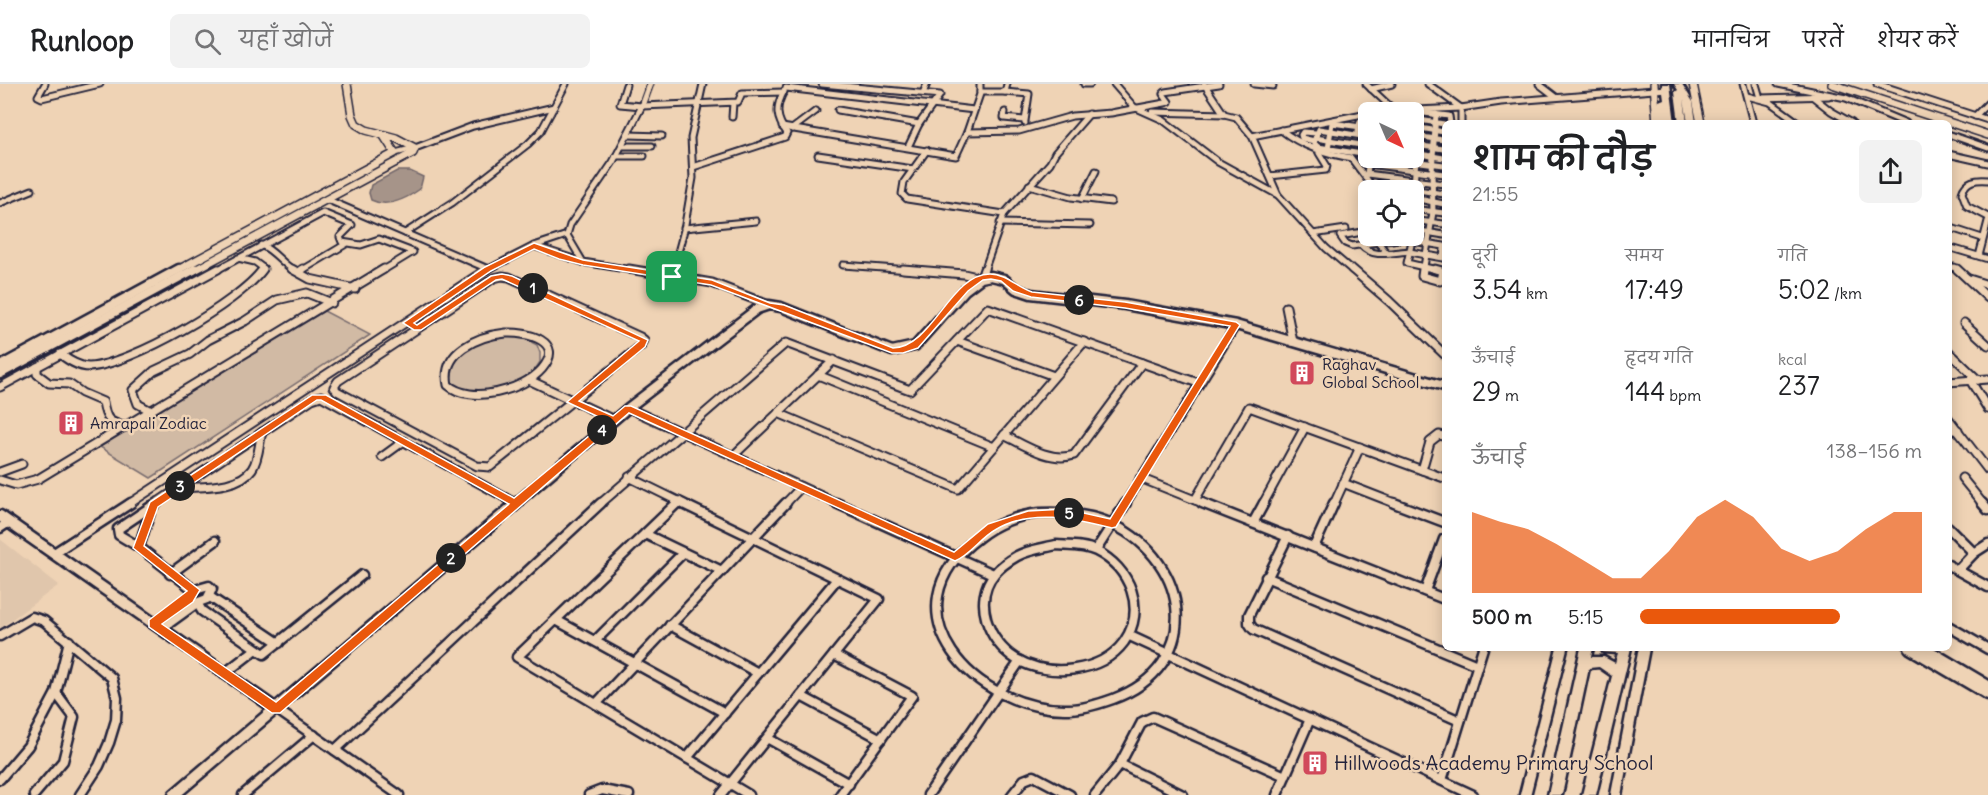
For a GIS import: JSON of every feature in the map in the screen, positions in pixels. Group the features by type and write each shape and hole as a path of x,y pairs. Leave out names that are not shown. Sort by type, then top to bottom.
{"main road":[{"path":"1678,86 1683,120"},
{"path":"1678,86 1689,102 1692,120"},
{"path":"1663,120 1662,104 1667,89"},
{"path":"1667,89 1671,120"},
{"path":"1554,795 1586,651"},
{"path":"1589,795 1624,651"},
{"path":"1583,665 1601,661 1611,666 1619,676"}],"street":[{"path":"45,84 38,96 42,98 100,84"},
{"path":"347,84 352,115 356,124 366,130 396,138 415,148"},
{"path":"405,233 452,203 528,144 541,131 566,84"},
{"path":"583,262 567,235 570,225 622,146 650,84"},
{"path":"672,277 684,228 693,167 691,138 703,84"},
{"path":"756,93 757,84"},
{"path":"822,84 940,95 919,124 908,147"},
{"path":"923,93 927,84"},
{"path":"782,127 956,156 967,132 980,92 980,84"},
{"path":"1084,84 1090,84"},
{"path":"1114,84 1134,108 1149,112 1224,114 1236,117 1252,136 1278,195 1326,248 1389,302 1442,352"},
{"path":"967,132 1008,132 1062,118 1168,103 1163,93 1170,90 1219,84"},
{"path":"1254,84 1273,86"},
{"path":"1366,84 1385,102"},
{"path":"1371,89 1392,84"},
{"path":"1428,84 1461,108"},
{"path":"1539,84 1556,97"},
{"path":"1639,84 1642,90"},
{"path":"1693,84 1700,120"},
{"path":"1743,84 1752,120"},
{"path":"1756,84 1760,98 1782,109 1795,120"},
{"path":"1778,84 1812,88 1866,105 1884,116 1897,120"},
{"path":"1832,84 1942,120"},
{"path":"1848,84 1988,130"},
{"path":"1877,84 1976,114"},
{"path":"1889,84 1988,118"},
{"path":"626,85 620,104 642,106 733,103 740,102 741,94 786,88 974,110"},
{"path":"1205,85 1224,114"},
{"path":"980,92 1013,87"},
{"path":"1424,109 1461,108 1655,87 1667,89"},
{"path":"1655,87 1654,105 1656,120"},
{"path":"693,167 779,140 787,133 778,123 777,107 786,88"},
{"path":"1006,88 1029,94 1025,129"},
{"path":"1747,96 1760,98 1838,97"},
{"path":"1812,96 1847,120"},
{"path":"732,117 733,103"},
{"path":"1976,114 1988,103"},
{"path":"0,374 76,329 395,153 415,148 473,126 554,107"},
{"path":"1461,108 1461,120"},
{"path":"838,110 919,124"},
{"path":"792,129 816,111"},
{"path":"1005,112 1004,118 1025,121"},
{"path":"1149,112 1176,129 1218,162 1278,195"},
{"path":"1424,113 1449,116 1450,120"},
{"path":"534,246 562,258 712,283 769,305 781,307 892,351 903,350 915,346 965,290 981,278 1004,214 1089,114"},
{"path":"1411,246 1407,263 1424,268 1442,271 1441,279 1434,281 1424,278 1424,268 1428,232 1433,211 1432,160 1436,114"},
{"path":"1252,136 1358,115"},
{"path":"1424,120 1442,124"},
{"path":"1328,149 1330,131 1334,123 1358,127"},
{"path":"1952,123 1988,135"},
{"path":"1341,151 1346,124"},
{"path":"1357,135 1317,129 1314,146 1358,154"},
{"path":"1424,129 1442,132"},
{"path":"1281,130 1299,145 1320,153 1351,158 1368,180"},
{"path":"1353,152 1358,131"},
{"path":"628,135 662,136"},
{"path":"1952,135 1988,148"},
{"path":"384,136 395,153"},
{"path":"1315,137 1358,145"},
{"path":"1424,137 1442,140"},
{"path":"622,146 652,146"},
{"path":"1424,146 1442,150"},
{"path":"0,366 249,241 413,153 415,148"},
{"path":"927,150 904,182 902,194 906,199 1004,214"},
{"path":"1270,176 1326,170 1328,166 1320,153"},
{"path":"1952,154 1988,163"},
{"path":"818,155 914,169"},
{"path":"616,156 644,156"},
{"path":"1424,157 1442,164"},
{"path":"1424,160 1442,158"},
{"path":"1367,168 1366,174 1414,180 1415,168"},
{"path":"1380,180 1382,168"},
{"path":"1393,168 1442,174"},
{"path":"1399,169 1399,178"},
{"path":"1082,199 1096,171"},
{"path":"1979,256 1988,219 1967,206 1962,193 1971,180 1988,180"},
{"path":"1424,182 1442,184"},
{"path":"1029,186 1082,199 1111,202"},
{"path":"0,203 32,190"},
{"path":"1424,190 1442,194"},
{"path":"327,199 488,269"},
{"path":"1424,201 1442,204"},
{"path":"1424,210 1442,213"},
{"path":"0,387 323,213 352,225 340,237 346,244 363,245 379,239 413,252 39,479 16,485 0,480"},
{"path":"684,228 756,221"},
{"path":"1424,226 1431,222 1442,224"},
{"path":"1000,223 1090,225"},
{"path":"1313,234 1358,227"},
{"path":"1952,228 1982,238"},
{"path":"1424,232 1442,235"},
{"path":"1358,233 1340,236 1345,243 1358,245"},
{"path":"54,553 488,269 534,246 567,235"},
{"path":"249,241 271,249 284,265 318,282 338,283 355,289"},
{"path":"1424,241 1442,247"},
{"path":"298,272 346,244"},
{"path":"1362,246 1367,252 1373,254 1410,251 1442,258"},
{"path":"1382,246 1386,252"},
{"path":"1952,250 1988,259"},
{"path":"60,354 80,366 89,367 116,361 158,341 243,290 262,271 263,268 255,262 238,258"},
{"path":"843,266 1004,279 1016,289 1031,294 1125,305 1236,325 1442,385"},
{"path":"1952,267 1988,298"},
{"path":"502,276 509,277 644,340 642,345 572,402 490,467 483,468 336,391 334,387 338,381 417,328 494,278 502,276"},
{"path":"1966,279 1988,285"},
{"path":"151,411 138,405 133,396 133,390 154,371 179,360 213,337 286,296 307,293 332,303"},
{"path":"174,795 628,408 757,309 769,305"},
{"path":"1286,307 1293,342"},
{"path":"335,750 628,477 786,343 910,390 988,308 1198,383"},
{"path":"407,323 417,328"},
{"path":"1964,323 1988,345"},
{"path":"1096,550 1236,325"},
{"path":"529,380 545,365 549,351 545,343 534,336 519,333 507,333 476,341 448,363 446,373 446,380 450,387 459,393 494,393 529,380 614,420"},
{"path":"957,341 1054,376"},
{"path":"778,413 958,489 1084,342"},
{"path":"1952,355 1974,380 1988,409"},
{"path":"26,360 37,367"},
{"path":"733,456 834,360"},
{"path":"1004,435 1058,458 1069,458 1074,455 1142,363"},
{"path":"37,367 37,374 49,382 69,384 82,393 103,402 110,422 124,427"},
{"path":"818,375 994,447"},
{"path":"1952,382 1988,379"},
{"path":"210,597 213,589 208,586 194,590 117,532 153,504 312,399 321,396 515,503"},
{"path":"1195,500 1249,407 1442,477"},
{"path":"628,408 993,574"},
{"path":"1952,423 1988,470"},
{"path":"1253,523 1305,427"},
{"path":"1952,430 1958,430"},
{"path":"178,488 230,481 245,476 254,467 262,432"},
{"path":"1422,470 1430,442 1439,435 1442,436"},
{"path":"382,457 404,441"},
{"path":"1314,547 1360,447"},
{"path":"0,472 22,464"},
{"path":"628,477 879,599 721,795"},
{"path":"1140,478 1442,598"},
{"path":"1962,478 1988,510"},
{"path":"1343,483 1442,521"},
{"path":"596,704 801,487"},
{"path":"679,501 517,657 749,795"},
{"path":"138,548 153,504"},
{"path":"1066,513 1112,524 1137,539 1163,564 1176,593 1179,624 1169,654 1147,681 1115,700 1077,710 1036,708 997,695 966,673 944,642 937,608 943,575 955,557 992,526 1028,515 1066,513"},
{"path":"3,522 54,553 399,795"},
{"path":"1952,531 1974,553"},
{"path":"645,534 722,571"},
{"path":"1288,536 1249,615 1249,623 1253,629 1460,721"},
{"path":"170,574 215,541"},
{"path":"1425,591 1442,544"},
{"path":"1958,570 1974,553 1988,544"},
{"path":"1056,545 1096,550 1111,561 1130,585 1135,598 1137,616 1130,636 1119,650 1101,662 1081,669 1057,671 1020,661 1002,648 990,632 984,617 982,603 986,587 993,574 1013,556 1035,548 1056,545"},
{"path":"595,641 683,553"},
{"path":"1952,568 1988,587"},
{"path":"194,590 193,601 202,611 255,650 264,654 362,575"},
{"path":"1266,577 1442,650"},
{"path":"687,758 837,579"},
{"path":"157,626 193,601 210,597 279,643"},
{"path":"0,636 32,617 44,621 112,678 118,710 109,744 90,783 80,795"},
{"path":"556,620 725,713"},
{"path":"670,626 758,673"},
{"path":"1952,628 1988,649"},
{"path":"1130,636 1473,795"},
{"path":"0,779 28,746 56,693 69,641"},
{"path":"224,674 255,650"},
{"path":"1443,651 1477,665"},
{"path":"1442,780 1482,651"},
{"path":"1526,795 1561,651"},
{"path":"1616,795 1643,651"},
{"path":"1915,651 1988,694"},
{"path":"1929,651 1988,686"},
{"path":"834,655 912,696 840,795"},
{"path":"928,795 1020,661"},
{"path":"34,795 63,761 74,717 56,693"},
{"path":"801,696 880,740"},
{"path":"1095,795 1120,764 1142,722 1153,717 1285,776"},
{"path":"1278,795 1310,719"},
{"path":"243,795 314,735"},
{"path":"767,738 849,784"},
{"path":"1120,764 1184,795"},
{"path":"1012,795 1022,782 1034,776 1070,795"},
{"path":"589,795 602,790 629,795"}],"shaded area":[{"path":"397,171 410,171 423,177 420,189 390,203 371,200 369,193 371,185"},
{"path":"324,311 370,335 151,478 100,447"},
{"path":"494,336 520,336 537,345 540,362 534,371 524,380 494,393 465,393 447,381 456,354"},
{"path":"0,539 59,585 0,628"}],"place":[{"name":"Raghav Global School","path":"1302,373"},
{"name":"Amrapali Zodiac","path":"71,423"},
{"name":"Hillwoods Academy Primary School","path":"1315,763"}],"route":[{"path":"672,277 562,258 534,246 488,269 407,323 417,328 494,278 502,276 509,277 644,340 642,345 572,402 614,420 515,503 276,709 153,624 189,599 194,590 138,548 153,504 315,397 323,397 515,503 565,462 614,420 628,408 955,557 992,526 1028,515 1066,513 1112,524 1236,325 1125,305 1031,294 1016,289 1004,279 991,276 981,278 965,290 915,346 892,351 781,307 769,305 712,283 672,277"}]}
